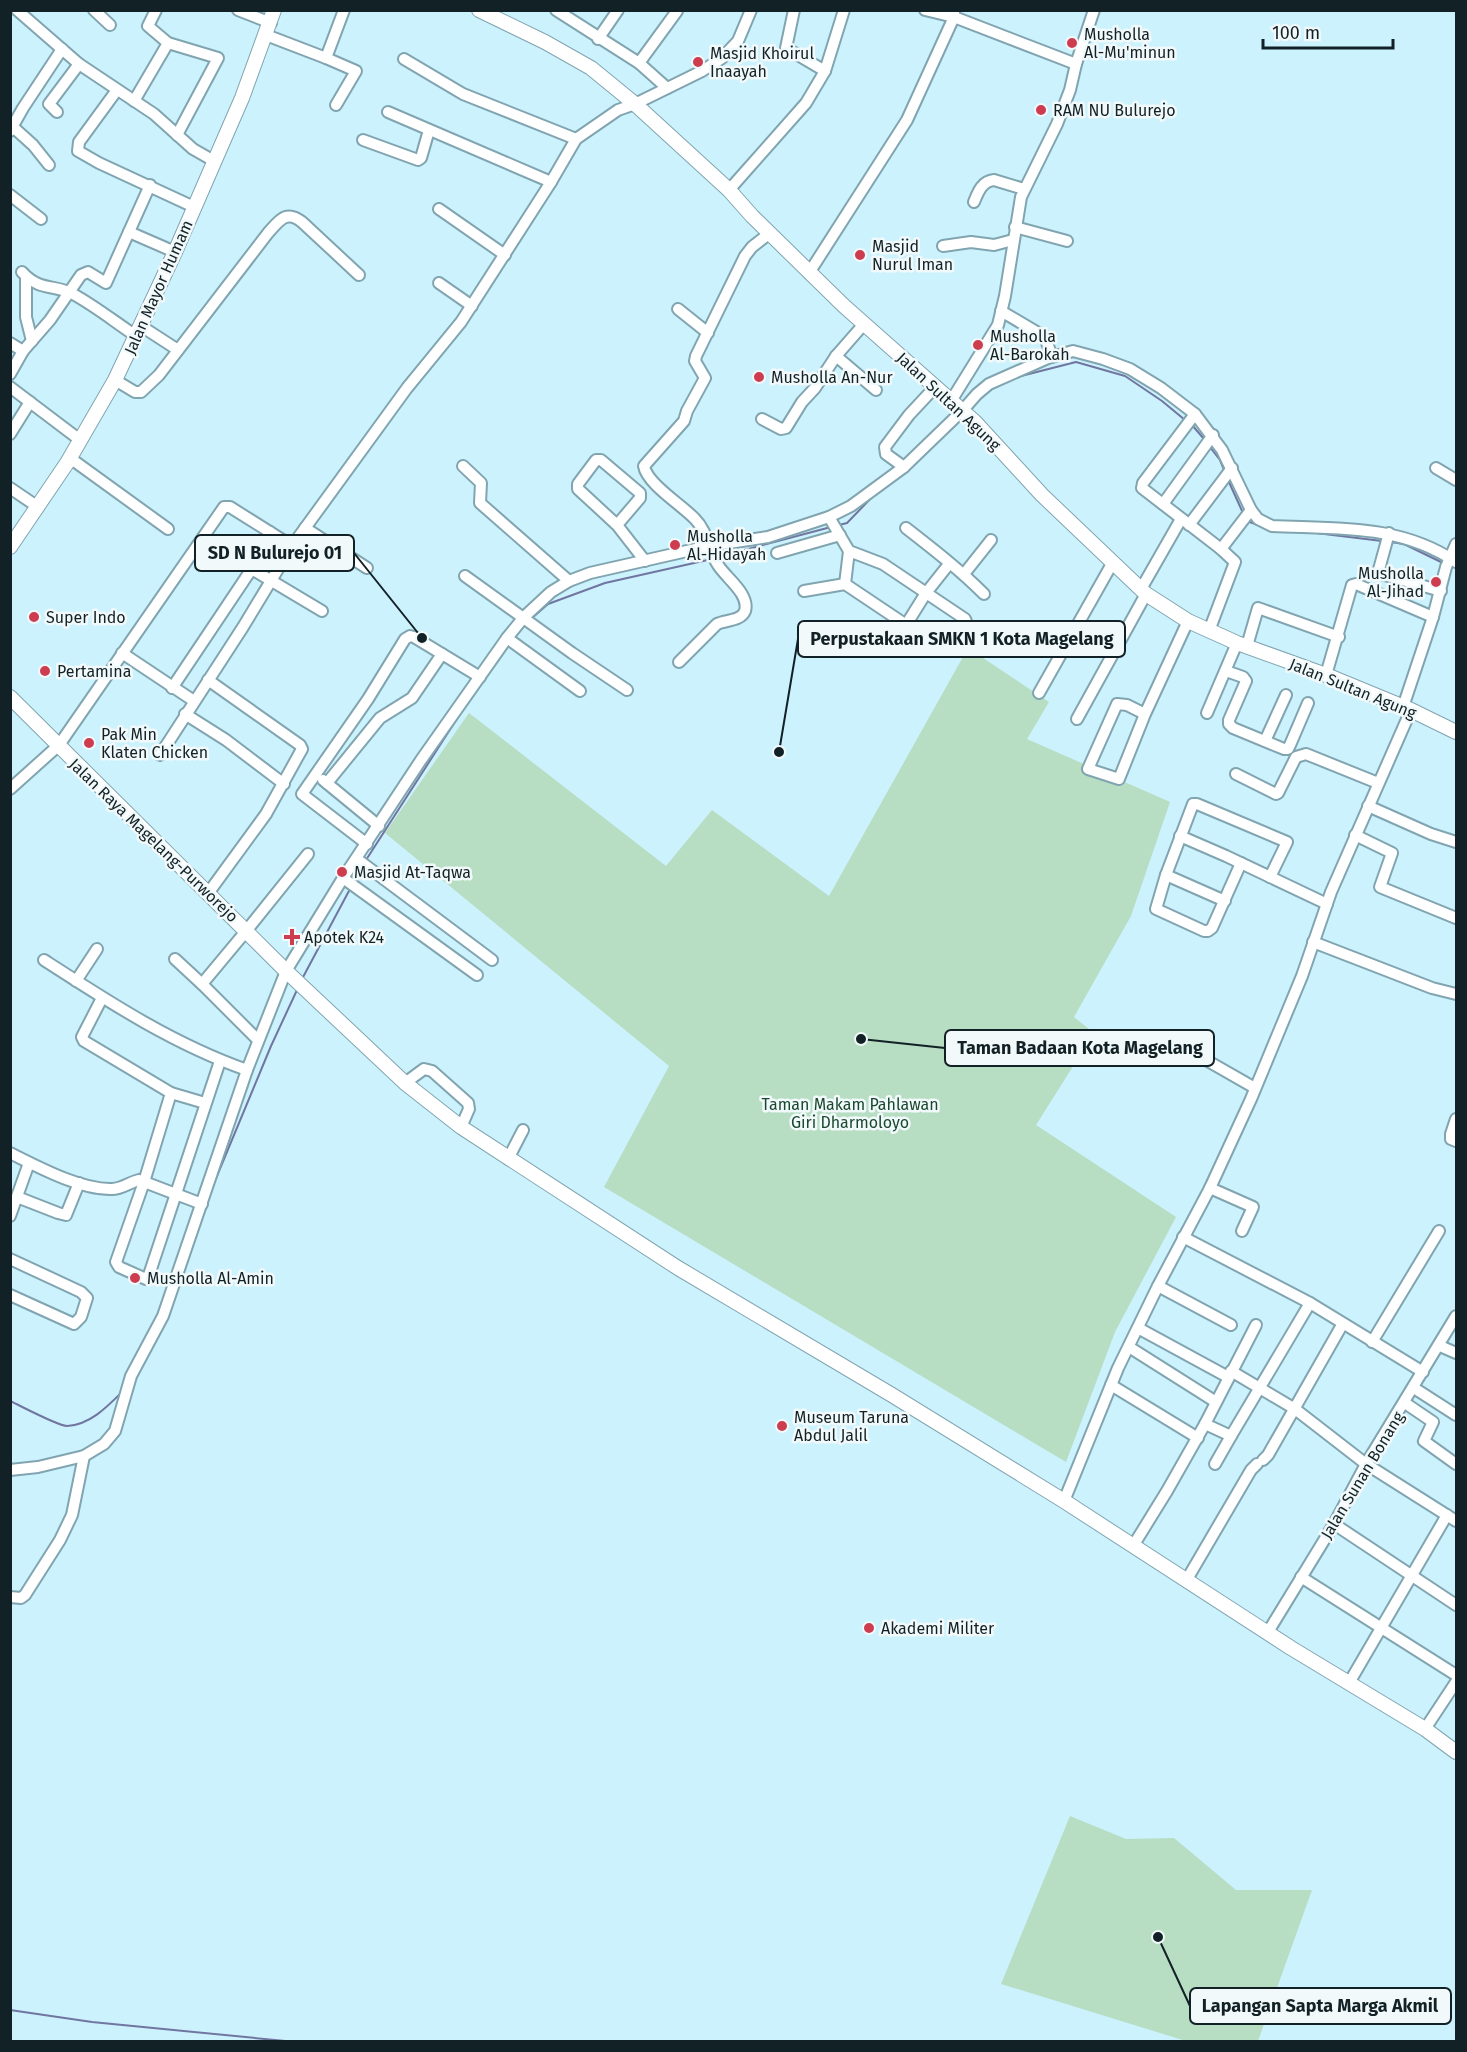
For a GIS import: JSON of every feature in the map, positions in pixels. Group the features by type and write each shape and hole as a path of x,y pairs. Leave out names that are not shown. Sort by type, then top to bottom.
{"main road":[{"name":"Jalan Sultan Agung","path":"479,10 545,42 591,69 635,104 729,190 809,273 968,416 1042,495 1143,592 1188,621 1209,631 1326,675 1456,732"},
{"name":"Jalan Mayor Humam","path":"10,548 70,458 115,380 175,252 242,98 270,23"},
{"name":"Jalan Raya Magelang-Purworejo","path":"10,697 292,976 405,1083 461,1127 686,1272 903,1401 1064,1501 1186,1581 1425,1729 1456,1752"}],"street":[{"path":"18,10 79,64 154,114 193,149 214,161"},
{"path":"94,10 110,25"},
{"path":"156,10 148,26 168,43 218,58 177,135"},
{"path":"238,10 270,23 326,58 356,71 336,105"},
{"path":"326,58 344,10"},
{"path":"556,10 598,39 639,63 666,88"},
{"path":"598,39 618,10"},
{"path":"160,755 304,528 407,388 461,322 576,139 618,110 702,71 722,58 738,41 751,10"},
{"path":"794,10 786,48 825,71"},
{"path":"729,190 806,103 825,71 844,10"},
{"path":"925,10 954,14 1076,64"},
{"path":"951,401 998,325 1024,189 1058,124 1094,10"},
{"path":"639,63 677,11"},
{"path":"809,273 907,120 954,14"},
{"path":"134,101 168,43"},
{"path":"49,165 33,145 12,129 23,108 62,49"},
{"path":"404,59 463,94 576,139"},
{"path":"57,112 49,104 79,64"},
{"path":"117,90 79,142 77,150 99,163 194,207"},
{"path":"388,112 551,182"},
{"path":"363,140 419,160 429,130"},
{"path":"974,202 984,183 989,180 1024,189"},
{"path":"10,374 23,351 50,320 81,275 86,272 106,283 150,185"},
{"path":"10,195 41,219"},
{"path":"439,209 505,255"},
{"path":"115,380 135,392 141,392 159,375 268,233 277,222 288,216 295,216 359,275"},
{"path":"1015,227 1067,241"},
{"path":"129,232 175,252"},
{"path":"680,663 717,624 739,618 745,611 746,600 712,552 696,520 648,478 644,466 684,421 703,382 704,375 695,359 745,256 752,247 770,233"},
{"path":"943,246 971,242 994,245 1013,240"},
{"path":"32,341 26,317 24,275 48,288 70,292 138,331 178,350"},
{"path":"439,283 472,306"},
{"path":"678,309 708,333"},
{"path":"1001,311 1045,337 1053,357"},
{"path":"762,419 781,429 786,428 836,356 864,324"},
{"path":"10,343 23,351"},
{"path":"777,553 834,525 851,506 968,416 977,394 989,384 1073,351 1120,365 1161,388 1196,414 1213,435 1232,468 1251,510 1258,519 1272,526 1389,533 1405,537 1450,563"},
{"path":"836,356 876,390"},
{"path":"904,467 886,454 885,447 936,386"},
{"path":"10,387 80,441"},
{"path":"10,434 30,402"},
{"path":"1196,414 1142,486 1143,490 1221,549 1235,564 1209,631"},
{"path":"1162,504 1213,435"},
{"path":"70,458 168,529"},
{"path":"617,525 640,498 640,493 601,460 596,460 578,484 578,489 617,525 645,561"},
{"path":"463,465 481,483 480,503 570,581"},
{"path":"1077,719 1143,592 1185,522 1232,468"},
{"path":"1436,468 1456,480"},
{"path":"10,488 38,507"},
{"path":"10,789 58,745 226,506 292,546"},
{"path":"1221,549 1251,510"},
{"path":"11,1472 84,1456 104,1444 115,1431 127,1386 163,1316 258,1040 292,976 350,883 367,844 421,760 480,677 512,642 551,591 590,573 645,561 712,552 768,537 834,525"},
{"path":"834,525 849,551 845,584"},
{"path":"304,528 367,568"},
{"path":"906,528 964,573 984,594"},
{"path":"172,688 251,570 270,532"},
{"path":"1389,533 1378,573 1441,591"},
{"path":"203,540 322,612"},
{"path":"964,573 991,540"},
{"path":"1064,1501 1111,1385 1158,1286 1210,1188 1302,976 1327,904 1407,709 1456,544"},
{"path":"804,591 845,584 947,651 965,627 965,619 883,564 849,551"},
{"path":"1039,693 1113,562"},
{"path":"906,625 926,593 950,564"},
{"path":"465,576 627,690"},
{"path":"1326,675 1339,637 1350,586 1356,584 1433,617"},
{"path":"1207,713 1258,608 1339,637"},
{"path":"1145,714 1127,705 1117,704 1088,769 1116,780 1119,779 1145,714 1188,621"},
{"path":"367,844 302,795 408,636 414,637 480,677"},
{"path":"512,642 580,691"},
{"path":"122,653 194,701"},
{"path":"327,783 380,718 412,698 442,654"},
{"path":"1226,671 1246,681 1229,724 1233,728 1284,749 1288,749 1308,703"},
{"path":"208,680 300,745 302,752 267,814 209,892"},
{"path":"1265,741 1286,695"},
{"path":"185,714 226,740 284,784"},
{"path":"1236,774 1276,794 1296,757 1305,754 1378,783"},
{"path":"316,774 379,826"},
{"path":"1241,864 1212,928 1208,931 1156,909 1191,805 1197,804 1287,842 1270,877"},
{"path":"1368,806 1431,834 1456,842"},
{"path":"1355,835 1392,853 1380,887 1456,918"},
{"path":"1180,836 1327,904"},
{"path":"202,984 308,854"},
{"path":"360,862 492,960"},
{"path":"1166,875 1225,901"},
{"path":"350,883 477,975"},
{"path":"1313,942 1432,988 1456,994"},
{"path":"76,981 97,949"},
{"path":"174,958 258,1040"},
{"path":"44,960 160,1032 220,1061 247,1070"},
{"path":"102,998 82,1038 89,1045 171,1093 205,1103"},
{"path":"1171,1040 1255,1088"},
{"path":"171,1093 144,1182 116,1262 118,1267 146,1279 177,1195 220,1061"},
{"path":"405,1083 424,1069 432,1071 468,1103 469,1109 461,1127"},
{"path":"1456,1119 1450,1136 1456,1142"},
{"path":"508,1159 524,1130"},
{"path":"10,1153 79,1183 111,1189 121,1188 137,1180 202,1204"},
{"path":"10,1216 29,1163"},
{"path":"17,1197 66,1215 79,1183"},
{"path":"1210,1188 1253,1207 1242,1231"},
{"path":"1372,1342 1439,1231"},
{"path":"1183,1237 1310,1303 1342,1325 1423,1372"},
{"path":"10,1259 81,1292 87,1298 81,1317 74,1324 10,1295"},
{"path":"1158,1286 1231,1324"},
{"path":"1215,1464 1310,1303"},
{"name":"Jalan Sunan Bonang","path":"1268,1632 1456,1316"},
{"path":"1133,1546 1198,1438 1256,1325"},
{"path":"1186,1581 1251,1470 1268,1455 1342,1325"},
{"path":"1138,1328 1295,1409 1366,1464 1452,1518 1411,1576 1349,1683"},
{"path":"1440,1346 1456,1353"},
{"path":"1129,1347 1216,1402"},
{"path":"1111,1385 1198,1438"},
{"path":"1414,1388 1456,1414"},
{"path":"1405,1403 1433,1422 1424,1441 1456,1464"},
{"path":"1205,1424 1231,1436"},
{"path":"10,1598 21,1598 25,1595 60,1540 72,1515 84,1456"},
{"path":"1334,1524 1456,1605"},
{"path":"1301,1577 1456,1675"},
{"path":"1425,1729 1456,1682"}],"green space":[{"name":"Taman Makam Pahlawan Giri Dharmoloyo","path":"968,648 1049,702 1027,739 1170,802 1131,916 1074,1017 1094,1033 1036,1125 1176,1217 1115,1332 1066,1462 604,1187 669,1066 385,833 469,713 666,866 712,810 829,896"},
{"path":"1070,1816 1126,1839 1174,1838 1236,1890 1312,1890 1258,2041 1186,2041 1001,1984"}],"waterway":[{"path":"1017,377 1076,362 1125,376 1185,420"},
{"path":"1192,425 1204,439"},
{"path":"1209,446 1220,460 1225,472"},
{"path":"1228,480 1243,513"},
{"path":"839,525 847,523 875,494"},
{"path":"1247,521 1266,528"},
{"path":"718,557 831,527"},
{"path":"1316,533 1382,541"},
{"path":"1391,542 1404,544 1443,563"},
{"path":"532,618 548,604 605,583 712,559"},
{"path":"366,860 460,714"},
{"path":"354,881 362,868"},
{"path":"302,979 350,889"},
{"path":"214,1183 297,990"},
{"path":"10,1401 67,1426 91,1418 123,1391"},
{"path":"10,2010 92,2022 296,2042"}],"place":[{"name":"Musholla Al-Mu'minun","path":"1072,43"},
{"name":"Masjid Khoirul Inaayah","path":"698,62"},
{"name":"RAM NU Bulurejo","path":"1041,110"},
{"name":"Masjid Nurul Iman","path":"860,255"},
{"name":"Musholla Al-Barokah","path":"978,345"},
{"name":"Musholla An-Nur","path":"759,377"},
{"name":"Musholla Al-Hidayah","path":"675,545"},
{"name":"Musholla Al-Jihad","path":"1436,582"},
{"name":"Super Indo","path":"34,617"},
{"name":"SD N Bulurejo 01","path":"422,638"},
{"name":"Pertamina","path":"45,671"},
{"name":"Pak Min Klaten Chicken","path":"89,743"},
{"name":"Perpustakaan SMKN 1 Kota Magelang","path":"779,752"},
{"name":"Masjid At-Taqwa","path":"342,872"},
{"name":"Apotek K24","path":"292,937"},
{"name":"Taman Badaan Kota Magelang","path":"861,1039"},
{"name":"Musholla Al-Amin","path":"135,1278"},
{"name":"Museum Taruna Abdul Jalil","path":"782,1426"},
{"name":"Akademi Militer","path":"869,1628"},
{"name":"Lapangan Sapta Marga Akmil","path":"1158,1937"}]}
